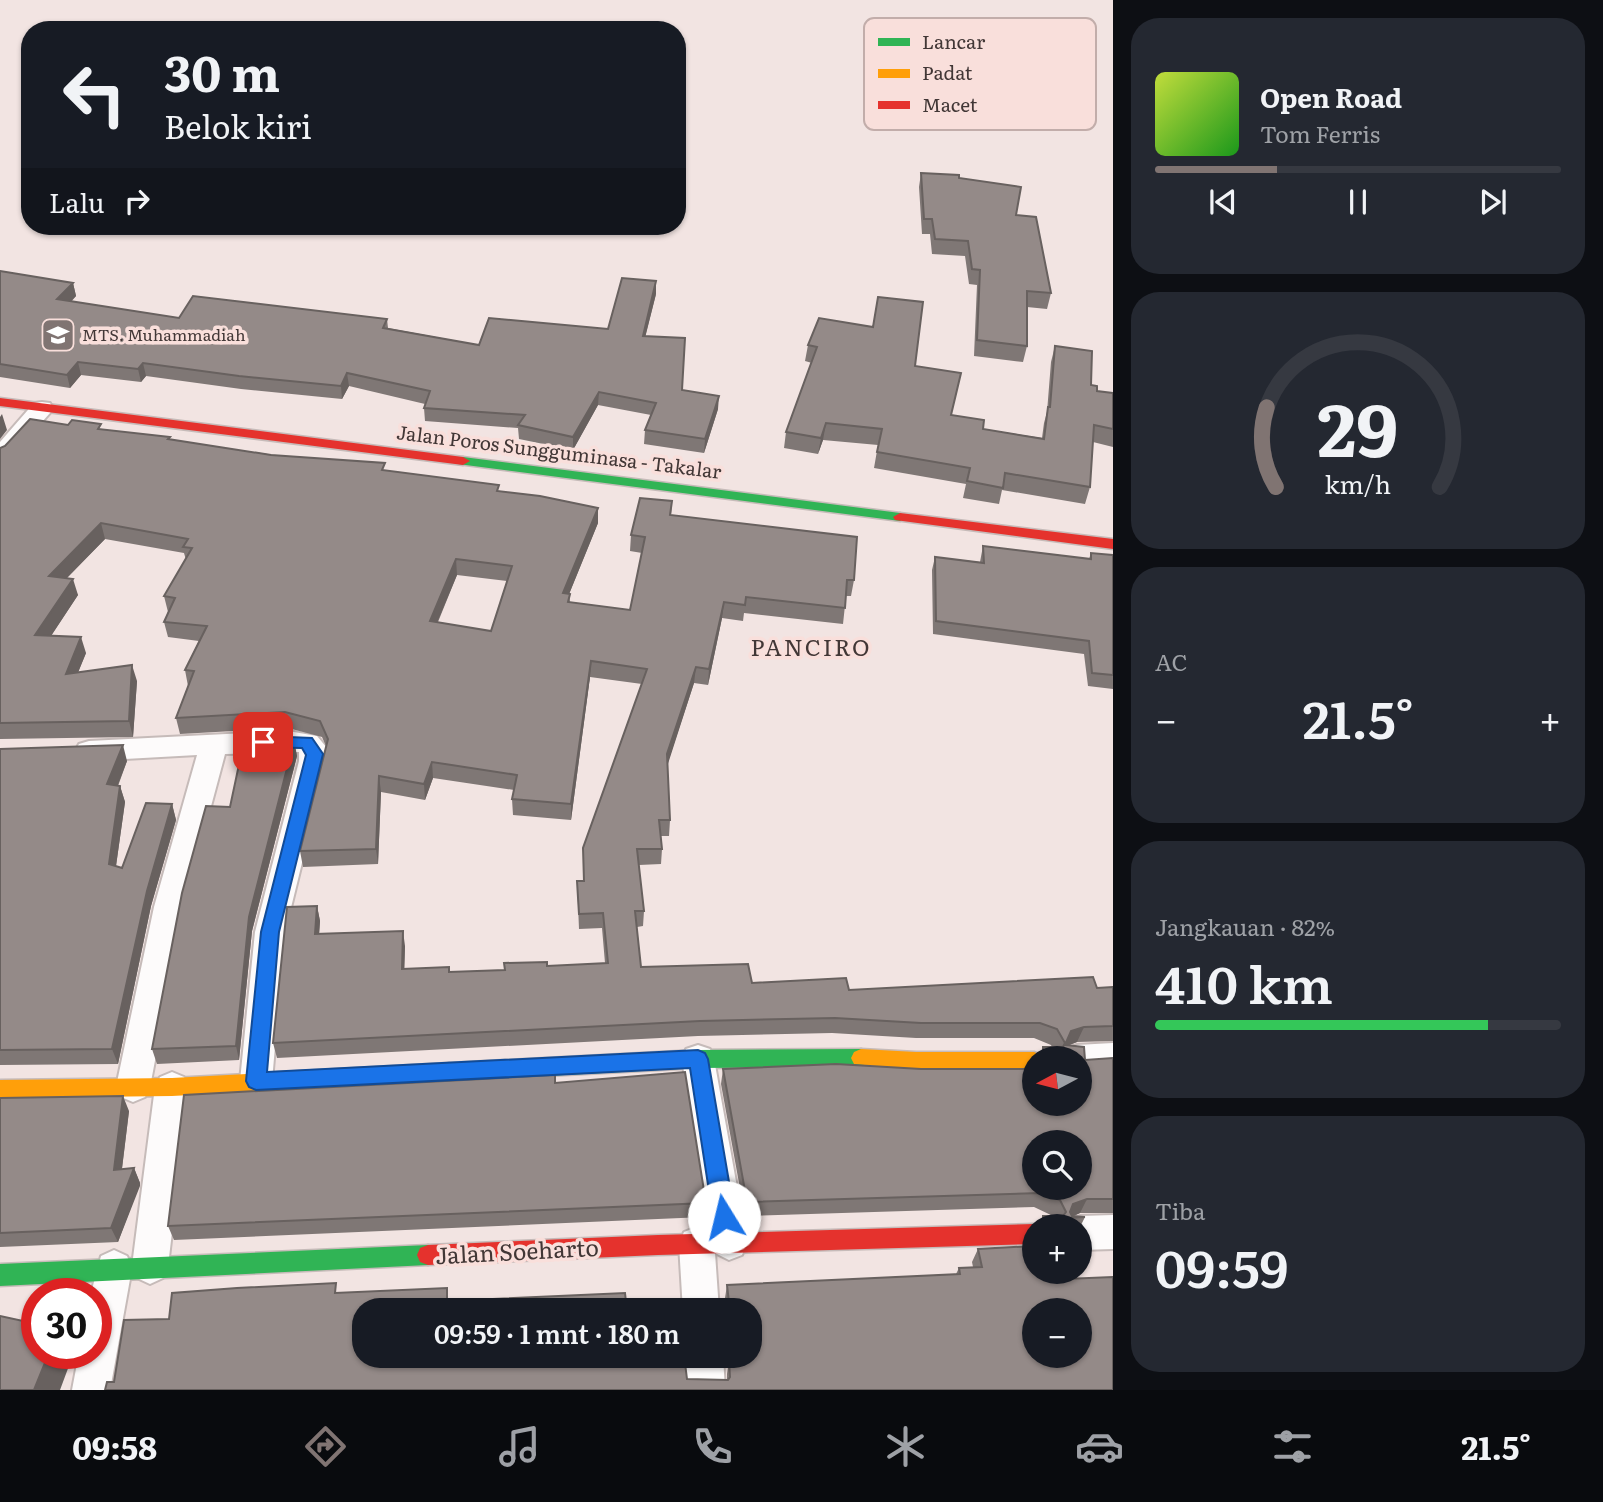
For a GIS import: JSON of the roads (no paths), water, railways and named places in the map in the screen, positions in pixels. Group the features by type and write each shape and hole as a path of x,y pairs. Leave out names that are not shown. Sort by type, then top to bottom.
{"main road":[{"name":"Jalan Poros Sungguminasa - Takalar","path":"0,402 1113,544"},
{"path":"0,1089 172,1087 698,1059 832,1056 1022,1061"},
{"name":"Jalan Soeharto","path":"0,1275 150,1266 713,1243 1022,1234"}],"street":[{"path":"0,455 42,408"},
{"path":"60,752 299,741 310,745 314,754 270,932 256,1081"},
{"path":"133,1087 169,907 214,745"},
{"path":"1092,1058 1113,1057"},
{"path":"698,1059 713,1243 703,1298"},
{"path":"150,1266 172,1087"},
{"path":"1092,1233 1113,1232"},
{"path":"91,1390 114,1268"},
{"path":"705,1368 706,1390"}],"place":[{"name":"MTS. Muhammadiah","path":"58,335"}],"district":[{"name":"PANCIRO","path":"811,648"}]}
